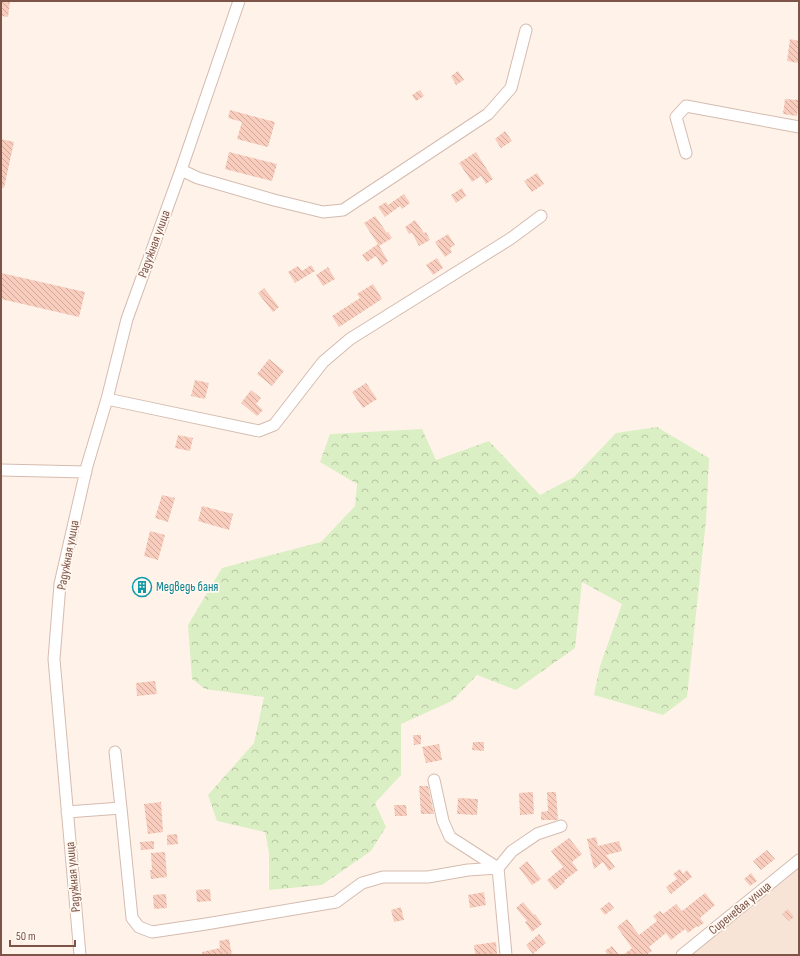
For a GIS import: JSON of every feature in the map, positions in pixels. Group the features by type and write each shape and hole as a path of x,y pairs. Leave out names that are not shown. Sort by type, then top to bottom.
{"street":[{"name":"Радужная улица","path":"80,955 54,659 60,584 86,472 127,319 181,170 239,1"},
{"path":"181,170 198,178 274,200 323,212 343,210 488,114 511,88 526,30"},
{"path":"686,154 676,117 686,106 799,127"},
{"path":"106,398 259,431 274,426 323,362 350,339 510,239 541,216"},
{"path":"1,470 86,472"},
{"path":"115,752 132,918 139,928 152,932 336,902 362,883 383,877 428,877 468,870 498,868"},
{"path":"434,780 443,821 450,837 498,868"},
{"path":"67,812 121,808"},
{"path":"506,955 498,868 512,851 537,834 561,826"},
{"name":"Сиреневая улица","path":"682,955 799,860"}],"shaded area":[{"path":"799,865 799,955 687,955"}],"green space":[{"path":"657,427 709,458 706,521 687,697 663,715 594,695 600,666 622,604 582,582 575,648 516,690 477,675 452,701 401,724 401,775 375,803 386,827 371,851 322,885 269,890 269,853 265,832 217,821 208,795 254,743 264,697 205,689 192,679 188,625 222,568 321,542 355,506 357,484 320,462 330,434 422,429 436,460 489,441 540,495 574,477 616,433"}],"building":[{"path":"1,1 10,1 8,17 1,16"},
{"path":"790,39 799,41 799,63 787,61"},
{"path":"458,71 464,80 456,85 451,76"},
{"path":"420,90 424,96 416,101 412,95"},
{"path":"785,99 799,100 797,116 783,114"},
{"path":"230,110 275,122 268,147 237,139 242,122 228,118"},
{"path":"505,131 512,141 501,148 495,139"},
{"path":"1,139 14,142 4,188 1,188"},
{"path":"229,152 277,164 272,181 225,169"},
{"path":"476,152 493,179 486,184 481,176 472,182 459,163"},
{"path":"537,173 544,184 532,192 524,181"},
{"path":"462,188 466,196 456,203 451,195"},
{"path":"404,194 410,203 402,209 400,206 385,217 378,207 386,202 388,205"},
{"path":"375,216 392,238 379,246 364,223"},
{"path":"415,220 424,233 426,232 430,240 419,246 412,233 409,234 405,227"},
{"path":"448,234 455,245 450,248 452,252 445,257 435,242"},
{"path":"378,244 388,261 382,266 376,256 367,262 362,255"},
{"path":"437,258 443,268 433,275 426,265"},
{"path":"311,265 315,271 295,283 288,272 298,266 302,271"},
{"path":"328,267 335,279 323,286 316,275"},
{"path":"1,273 85,292 79,317 1,299"},
{"path":"373,284 382,299 339,327 332,316 360,298 357,294"},
{"path":"264,288 279,307 273,312 258,293"},
{"path":"269,359 284,371 272,386 257,374"},
{"path":"195,380 209,383 205,399 191,396"},
{"path":"366,383 377,399 363,408 352,392"},
{"path":"251,390 261,398 256,404 263,410 257,416 241,403"},
{"path":"178,435 193,438 190,451 175,448"},
{"path":"162,495 175,498 168,522 155,518"},
{"path":"202,506 233,514 229,530 198,521"},
{"path":"150,531 165,535 158,560 144,556"},
{"name":"Медведь баня","path":"137,578 151,582 147,597 133,593"},
{"path":"155,681 157,694 137,696 136,683"},
{"path":"413,735 421,735 421,744 414,745"},
{"path":"473,742 484,742 484,751 472,750"},
{"path":"439,744 442,760 426,763 422,747"},
{"path":"419,786 428,786 434,814 421,814"},
{"path":"533,792 534,814 520,815 519,793"},
{"path":"547,792 556,792 558,820 541,820 541,812 548,811"},
{"path":"458,798 478,799 477,815 457,814"},
{"path":"161,802 163,832 148,834 144,804"},
{"path":"394,805 406,805 407,816 395,816"},
{"path":"177,834 178,844 167,845 167,835"},
{"path":"596,837 598,846 619,841 622,851 606,855 615,867 609,871 603,862 594,869 587,839"},
{"path":"569,838 582,854 572,862 578,870 555,890 547,880 563,867 551,851"},
{"path":"154,841 154,849 141,850 140,842"},
{"path":"767,850 775,859 761,870 753,861"},
{"path":"165,852 167,877 151,879 151,853"},
{"path":"527,861 541,879 532,885 519,868"},
{"path":"680,869 683,874 687,870 692,877 671,894 666,887 677,879 673,874"},
{"path":"751,873 757,881 750,886 744,879"},
{"path":"210,889 211,901 197,902 196,890"},
{"path":"484,892 486,905 470,908 468,895"},
{"path":"705,893 715,905 700,918 704,923 688,933 685,929 671,940 666,933 649,947 652,951 646,955 623,955 632,948 617,927 627,919 639,935 657,921 653,916 660,911 663,914 676,904 682,911"},
{"path":"166,894 167,908 154,909 153,895"},
{"path":"523,902 534,915 535,914 542,924 532,932 525,922 527,921 516,908"},
{"path":"609,902 614,908 605,915 600,909"},
{"path":"401,907 404,920 394,922 391,910"},
{"path":"788,909 794,917 789,921 782,914"},
{"path":"539,934 546,943 533,954 526,945"},
{"path":"229,939 232,955 203,955 202,952 220,948 219,941"},
{"path":"496,942 497,955 475,954 474,945"},
{"path":"612,946 619,955 608,955 605,951"}],"place":[{"name":"Медведь баня","path":"142,587"}]}
